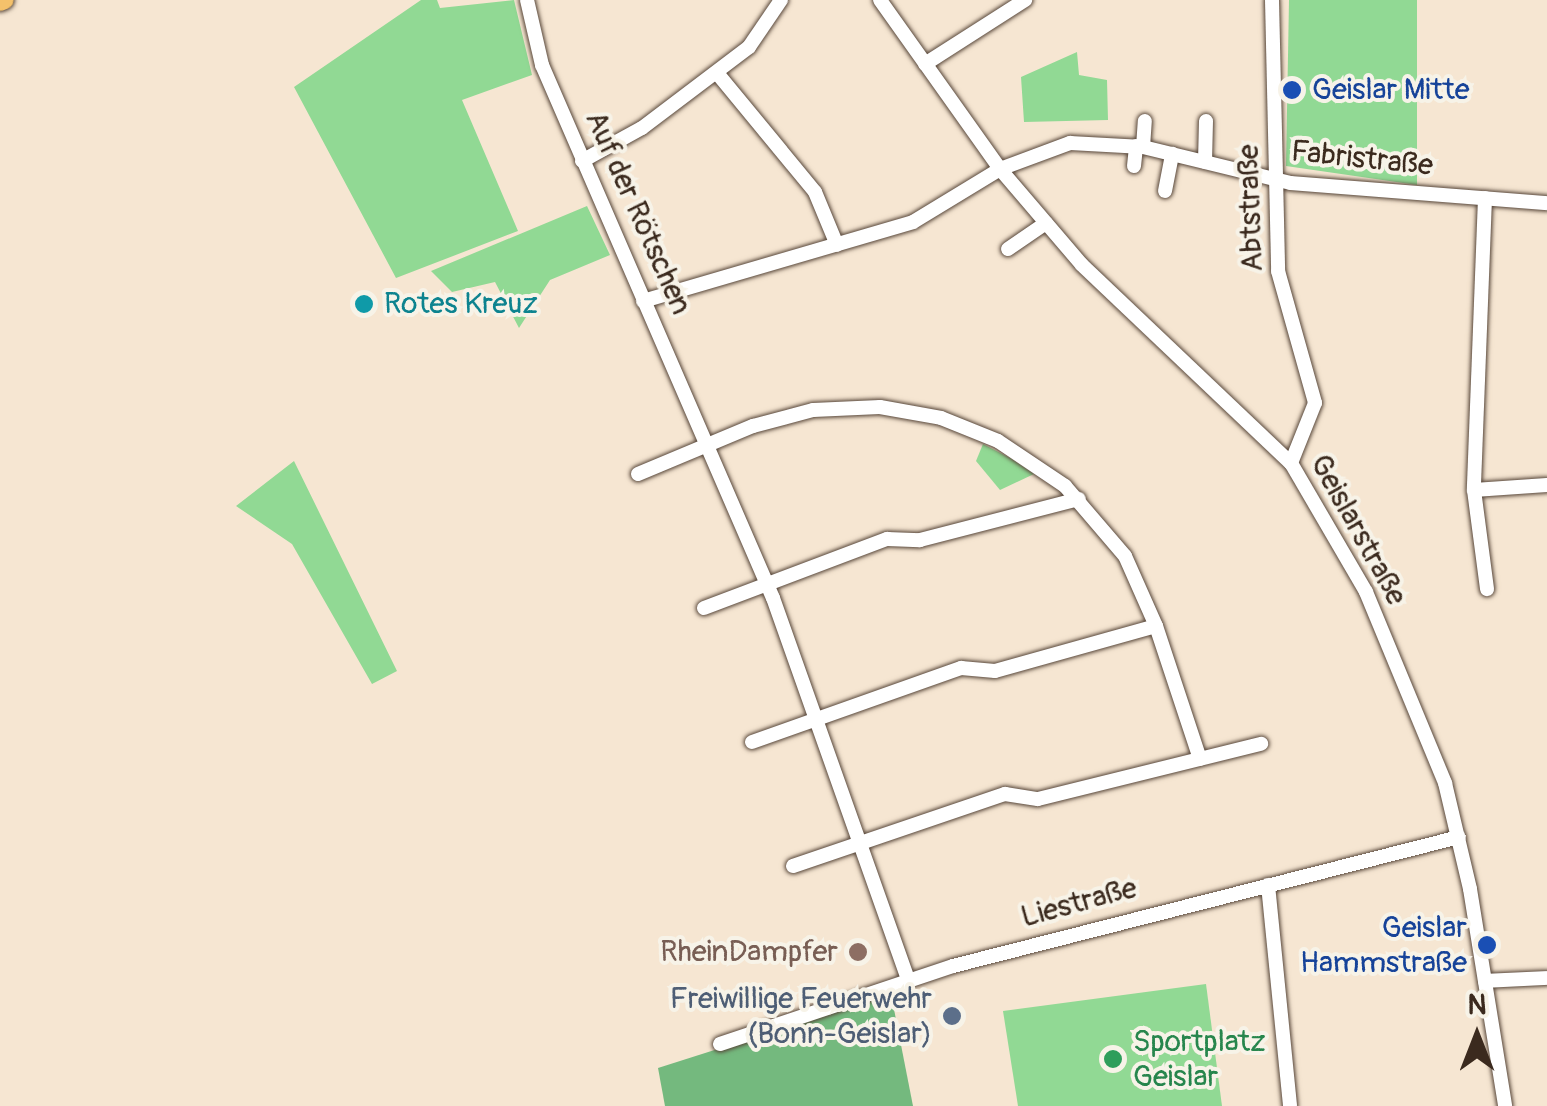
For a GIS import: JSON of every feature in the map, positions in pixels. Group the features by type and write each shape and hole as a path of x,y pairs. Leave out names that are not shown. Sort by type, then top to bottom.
{"street":[{"name":"Auf der Rötschen","path":"527,0 542,65 766,582 908,980"},
{"path":"582,161 628,136 716,72 764,30 781,0"},
{"name":"Geislarstraße","path":"880,0 1000,169 1082,265 1291,463 1376,612 1444,783 1459,836 1505,1106"},
{"path":"925,64 1026,0"},
{"name":"Abtstraße","path":"1272,0 1278,271 1315,402 1291,463"},
{"path":"716,72 815,192 837,245"},
{"path":"1134,166 1146,122"},
{"path":"1205,162 1206,122"},
{"name":"Fabristraße","path":"643,302 913,222 1000,169 1070,144 1140,146 1276,178 1547,203"},
{"path":"1165,192 1172,154"},
{"path":"1485,198 1474,490 1487,588"},
{"path":"1008,249 1046,223"},
{"path":"638,474 708,445 814,410 880,407 940,418 998,441 1079,499 1124,556 1156,626 1200,758"},
{"path":"1474,490 1547,485"},
{"path":"704,608 887,539 925,539 1079,499"},
{"path":"752,742 961,668 996,671 1156,626"},
{"path":"793,866 1005,794 1038,798 1261,744"},
{"name":"Liestraße","path":"720,1044 908,980 1459,836"},
{"path":"1268,885 1290,1106"},
{"path":"1486,980 1547,978"}],"green space":[{"path":"421,0 437,0 440,8 514,0 532,75 462,100 518,231 396,278 294,87"},
{"path":"1289,0 1417,0 1417,185 1286,166"},
{"path":"1077,52 1079,75 1107,80 1108,120 1024,122 1021,77"},
{"path":"587,206 610,255 550,280 519,328 495,282 452,292 431,271"},
{"path":"983,444 1034,474 1000,490 976,461"},
{"path":"294,461 397,671 372,684 292,544 236,506"},
{"name":"Sportplatz Geislar","path":"1206,984 1222,1106 1018,1106 1003,1011"},
{"path":"891,994 913,1106 665,1106 658,1068"}],"place":[{"name":"Geislar Mitte","path":"1292,90"},
{"name":"Rotes Kreuz","path":"364,304"},
{"name":"Geislar Hammstraße","path":"1487,945"},
{"name":"RheinDampfer","path":"858,952"},
{"name":"Freiwillige Feuerwehr (Bonn-Geislar)","path":"952,1016"},
{"name":"Sportplatz Geislar","path":"1113,1059"}]}
